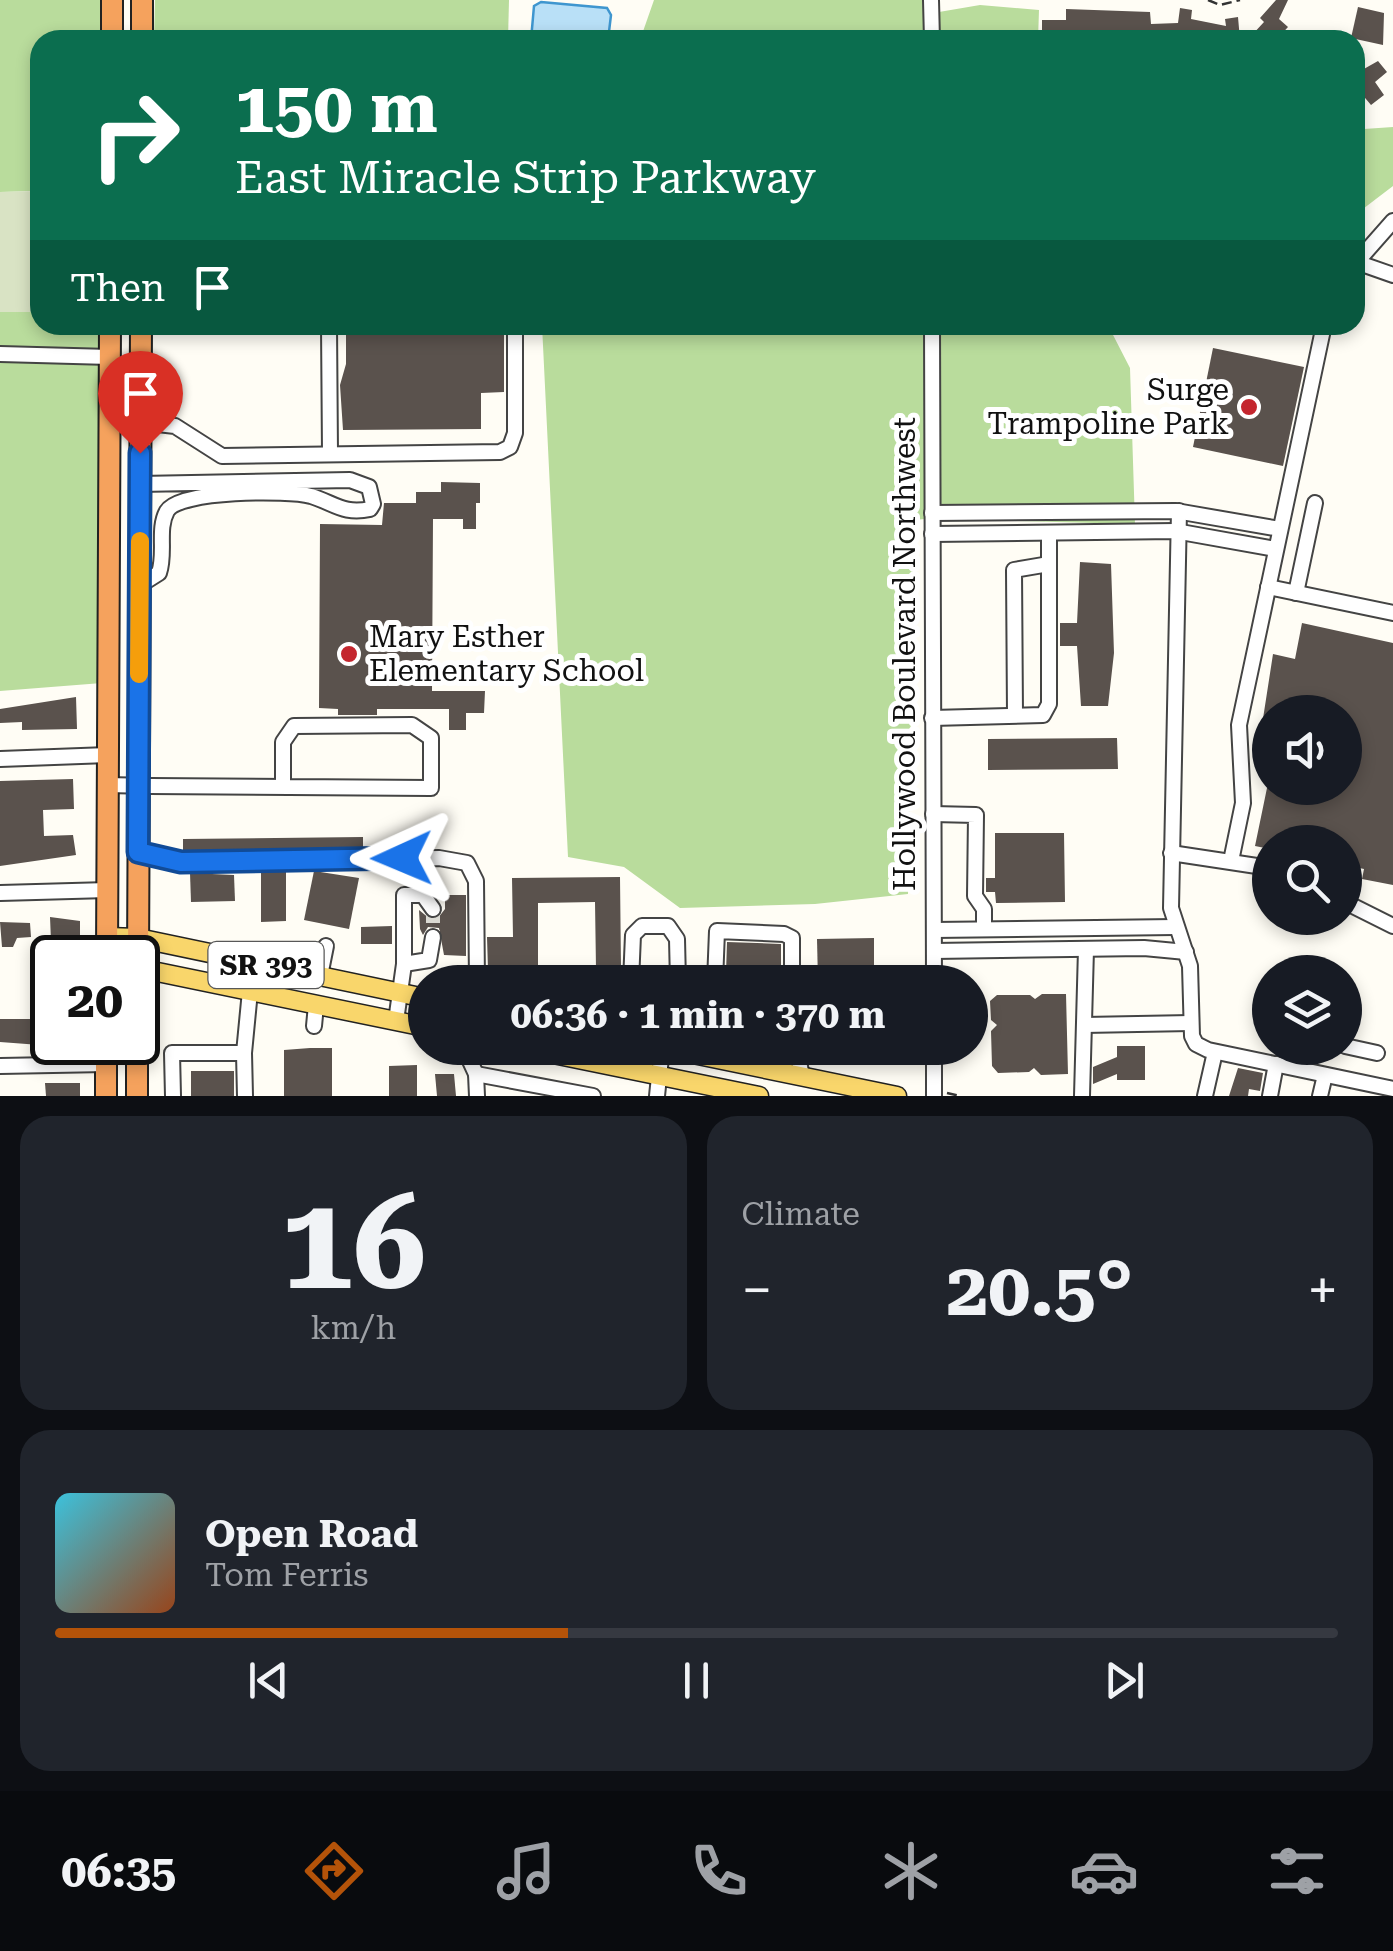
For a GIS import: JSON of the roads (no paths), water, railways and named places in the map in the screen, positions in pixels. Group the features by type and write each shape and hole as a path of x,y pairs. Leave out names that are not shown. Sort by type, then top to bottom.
{"highway":[{"path":"112,0 112,30"},
{"path":"142,0 142,30"},
{"path":"106,935 110,335"},
{"path":"138,935 141,335"},
{"path":"106,1065 106,1096"},
{"path":"136,1096 137,1065"}],"main road":[{"name":"SR 393","path":"160,943 408,994"},
{"name":"SR 393","path":"160,971 408,1023"},
{"path":"610,1065 759,1096"},
{"path":"747,1065 897,1096"}],"street":[{"path":"932,0 932,30"},
{"path":"1365,253 1393,220"},
{"path":"1365,266 1393,275"},
{"path":"329,335 330,454"},
{"path":"140,422 175,426 222,456 500,452 510,447 515,434 514,335"},
{"name":"Hollywood Boulevard Northwest","path":"932,335 934,965"},
{"path":"1232,861 1242,803 1238,735 1322,335"},
{"path":"0,354 110,357"},
{"path":"140,484 350,480 369,487 373,504 370,510 340,511 310,496 234,494 177,502 168,509 163,525 158,573 140,585"},
{"path":"1296,593 1314,503"},
{"path":"1179,511 1171,853 1175,927 1186,952 1196,1045 1252,1059"},
{"path":"932,513 1179,511 1280,530"},
{"path":"932,534 1178,532 1276,550"},
{"path":"932,718 1044,714 1049,704 1049,533"},
{"path":"1015,716 1014,570 1020,565 1049,564"},
{"path":"1268,587 1393,613"},
{"path":"108,785 139,786 283,787 431,788 431,738 412,724 294,726 284,742 283,787"},
{"path":"0,759 108,755"},
{"path":"933,814 976,815 975,896 984,909 984,930"},
{"path":"138,852 181,862 439,858 468,863 476,881 477,965"},
{"path":"1171,853 1252,865"},
{"path":"0,893 108,890"},
{"path":"396,1021 404,964 404,896 423,895 433,909"},
{"path":"1362,910 1393,926"},
{"path":"632,965 633,935 642,926 658,925 668,926 677,939 678,965"},
{"path":"934,930 1175,927"},
{"path":"715,965 716,931 784,934 792,938 792,965"},
{"path":"404,964 430,960 433,937"},
{"path":"320,976 326,946"},
{"path":"1082,1096 1086,949"},
{"path":"934,951 1186,952"},
{"path":"246,1096 244,1053 250,991"},
{"path":"314,1026 316,1005"},
{"path":"1084,1024 1192,1022"},
{"path":"1362,1050 1377,1053"},
{"path":"1205,1096 1216,1052"},
{"path":"173,1096 172,1053 244,1053"},
{"path":"0,1066 30,1062"},
{"path":"472,1065 477,1096"},
{"path":"657,1096 661,1065"},
{"path":"800,1065 802,1076"},
{"path":"934,1065 934,1096"},
{"path":"1270,1096 1276,1065"},
{"path":"1281,1065 1393,1089"},
{"path":"476,1074 593,1096"},
{"path":"1320,1096 1325,1074"},
{"path":"1343,1096 1346,1079"}],"water":[{"path":"541,2 607,8 611,15 609,30 532,30 534,6"}],"tunnel":[{"path":"433,909 433,937"}],"place":[{"name":"Surge Trampoline Park","path":"1249,407"},
{"name":"Mary Esther Elementary School","path":"349,654"}]}
